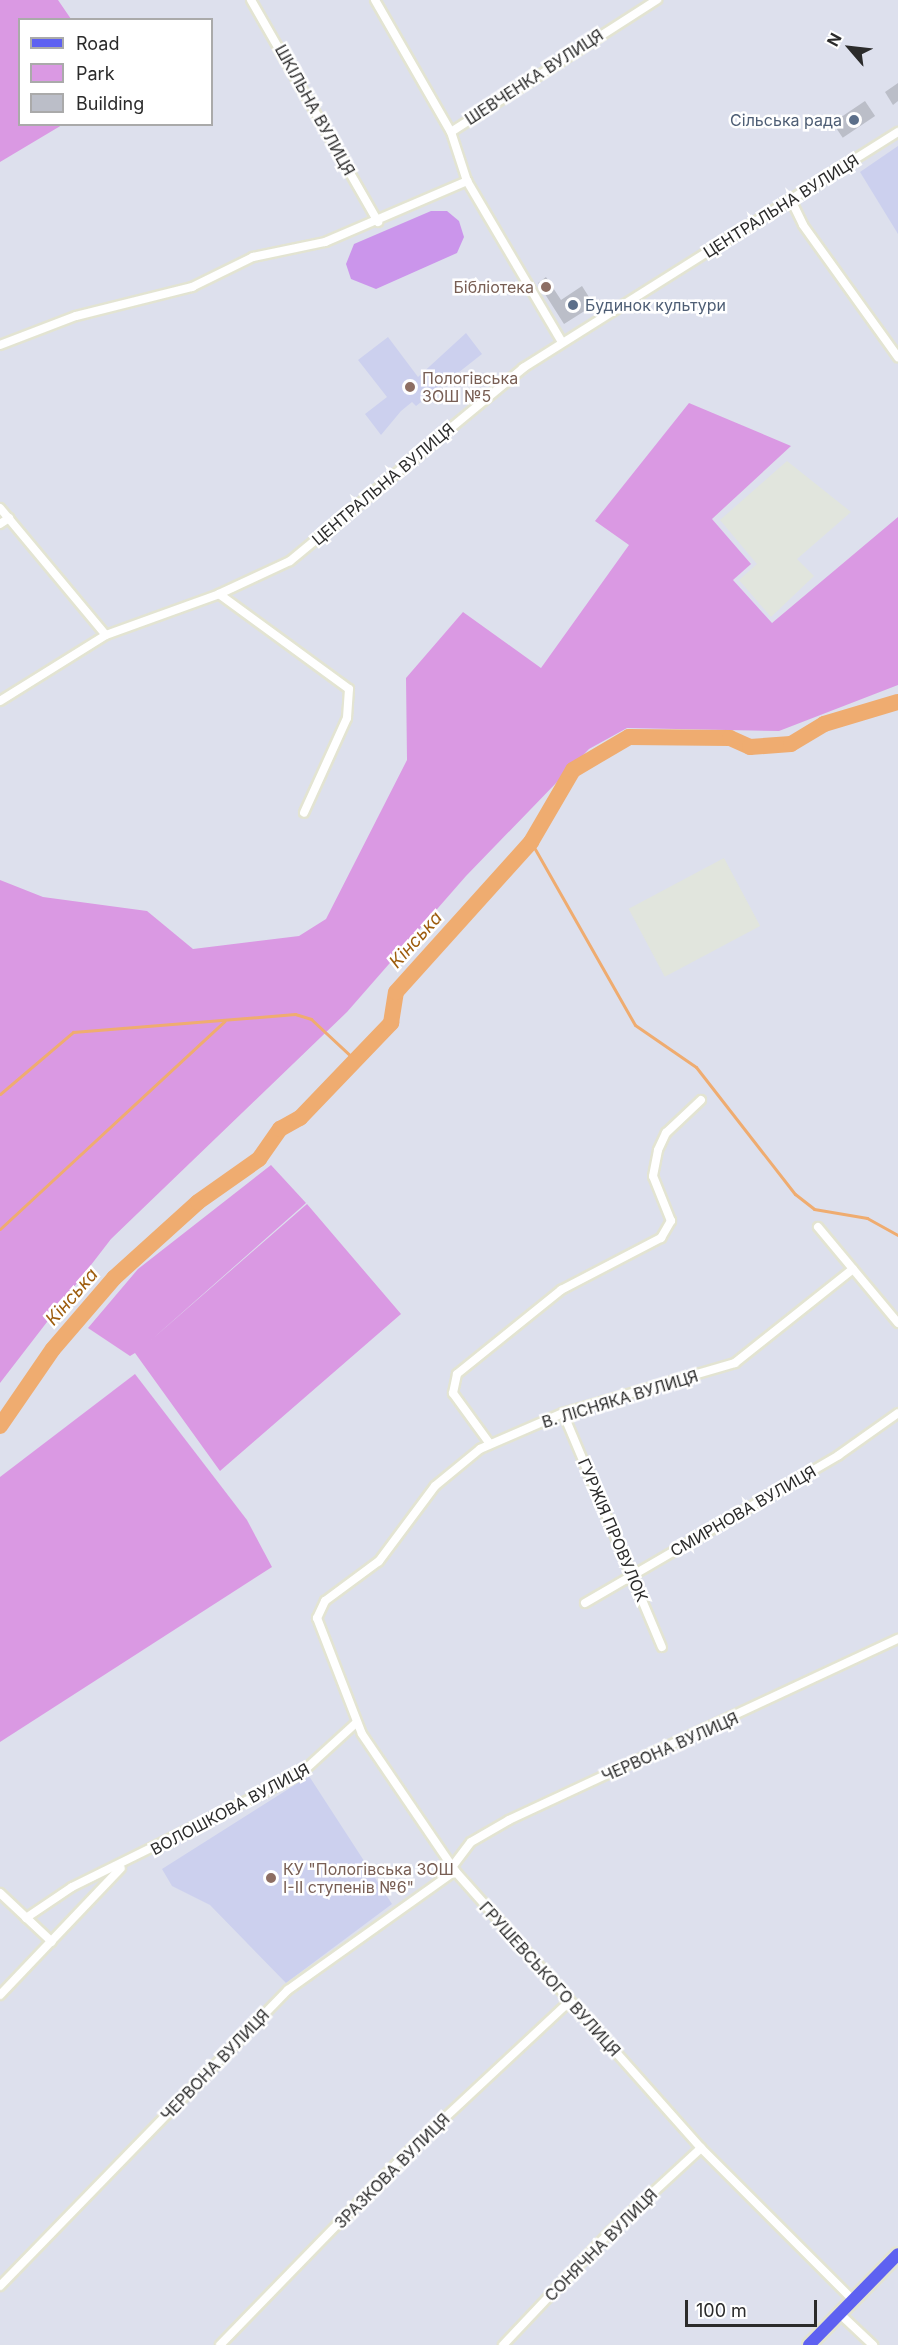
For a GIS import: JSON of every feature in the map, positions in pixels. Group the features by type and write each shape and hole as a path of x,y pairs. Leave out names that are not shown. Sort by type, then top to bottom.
{"main road":[{"path":"808,2345 898,2254"}],"street":[{"name":"ШКІЛЬНА ВУЛИЦЯ","path":"252,0 378,222"},
{"path":"375,0 451,132"},
{"name":"ШЕВЧЕНКА ВУЛИЦЯ","path":"562,342 468,181 451,132 657,0"},
{"name":"ЦЕНТРАЛЬНА ВУЛИЦЯ","path":"0,701 106,635 219,594 290,561 523,368 792,202 898,132"},
{"path":"0,345 76,316 192,287 254,257 325,242 378,222 468,181"},
{"path":"792,202 803,225 898,357"},
{"path":"0,507 106,635"},
{"path":"0,524 9,518"},
{"path":"219,594 349,689 347,718 304,813"},
{"path":"490,1444 453,1393 457,1374 561,1290 661,1238 670,1221 653,1176 658,1150 666,1133 701,1100"},
{"path":"818,1227 898,1323"},
{"name":"В. ЛІСНЯКА ВУЛИЦЯ","path":"319,1610 379,1561 435,1485 490,1444 564,1413 735,1363 853,1269"},
{"name":"ГУРЖІЯ ПРОВУЛОК","path":"564,1413 662,1647"},
{"name":"СМИРНОВА ВУЛИЦЯ","path":"585,1604 839,1455 898,1413"},
{"name":"ГРУШЕВСЬКОГО ВУЛИЦЯ","path":"319,1610 319,1625 357,1723 454,1869 569,2002 701,2148 853,2300"},
{"name":"ЧЕРВОНА ВУЛИЦЯ","path":"0,2286 288,1990 454,1869 471,1842 509,1820 898,1639"},
{"name":"ВОЛОШКОВА ВУЛИЦЯ","path":"26,1918 72,1887 124,1864 298,1775 357,1723"},
{"name":"ВОЛОШКОВА ВУЛИЦЯ","path":"0,1995 124,1864"},
{"path":"0,1893 52,1942"},
{"name":"ЗРАЗКОВА ВУЛИЦЯ","path":"220,2345 406,2154 569,2002"},
{"name":"СОНЯЧНА ВУЛИЦЯ","path":"503,2345 610,2232 701,2148"},
{"path":"840,2313 873,2345"}],"shaded area":[{"path":"898,146 898,234 860,172"},
{"path":"431,211 447,211 459,221 464,237 457,253 376,289 351,279 346,264 354,244"},
{"name":"Пологівська ЗОШ №5","path":"466,333 482,354 416,406 412,402 401,411 381,435 365,414 387,397 358,360 388,337 418,377"},
{"path":"787,461 851,512 797,559 814,576 771,617 739,580 757,564 720,520"},
{"path":"724,858 760,926 665,977 629,909"},
{"name":"КУ \"Пологівська ЗОШ І-ІІ ступенів №6\"","path":"309,1776 392,1904 286,1983 210,1905 172,1886 162,1869"}],"green space":[{"path":"0,0 58,0 70,18 18,18 18,126 60,126 0,162"},
{"path":"689,403 791,446 712,519 751,564 733,580 772,623 898,517 898,685 779,731 627,728 589,749 466,876 347,1012 111,1239 0,1383 0,880 43,897 147,911 193,949 299,936 326,919 407,760 406,678 463,612 541,668 629,545 595,521"},
{"path":"271,1165 306,1203 150,1341 307,1204 401,1314 220,1471 135,1353 130,1356 88,1328 138,1269"},
{"path":"135,1374 247,1520 272,1567 0,1742 0,1477"}],"building":[{"path":"898,83 898,101 893,105 885,92"},
{"name":"Сільська рада","path":"865,101 875,116 843,138 833,123"},
{"name":"Будинок культури","path":"546,277 561,300 582,286 594,305 564,324 538,283"}],"waterway":[{"name":"Кінська","path":"0,1426 53,1349 114,1278 198,1202 259,1159 280,1129 300,1118 391,1023 396,992 531,842 573,770 629,737 730,738 750,747 791,744 824,724 898,702"},
{"path":"531,842 635,1025 696,1067 795,1194 814,1209 867,1218 898,1235"},
{"path":"0,1094 73,1032 295,1014 311,1019 355,1060"},
{"path":"0,1229 225,1021"}],"place":[{"name":"Сільська рада","path":"854,120"},
{"name":"Бібліотека","path":"546,287"},
{"name":"Будинок культури","path":"573,305"},
{"name":"Пологівська ЗОШ №5","path":"410,387"},
{"name":"КУ \"Пологівська ЗОШ І-ІІ ступенів №6\"","path":"271,1878"}]}
